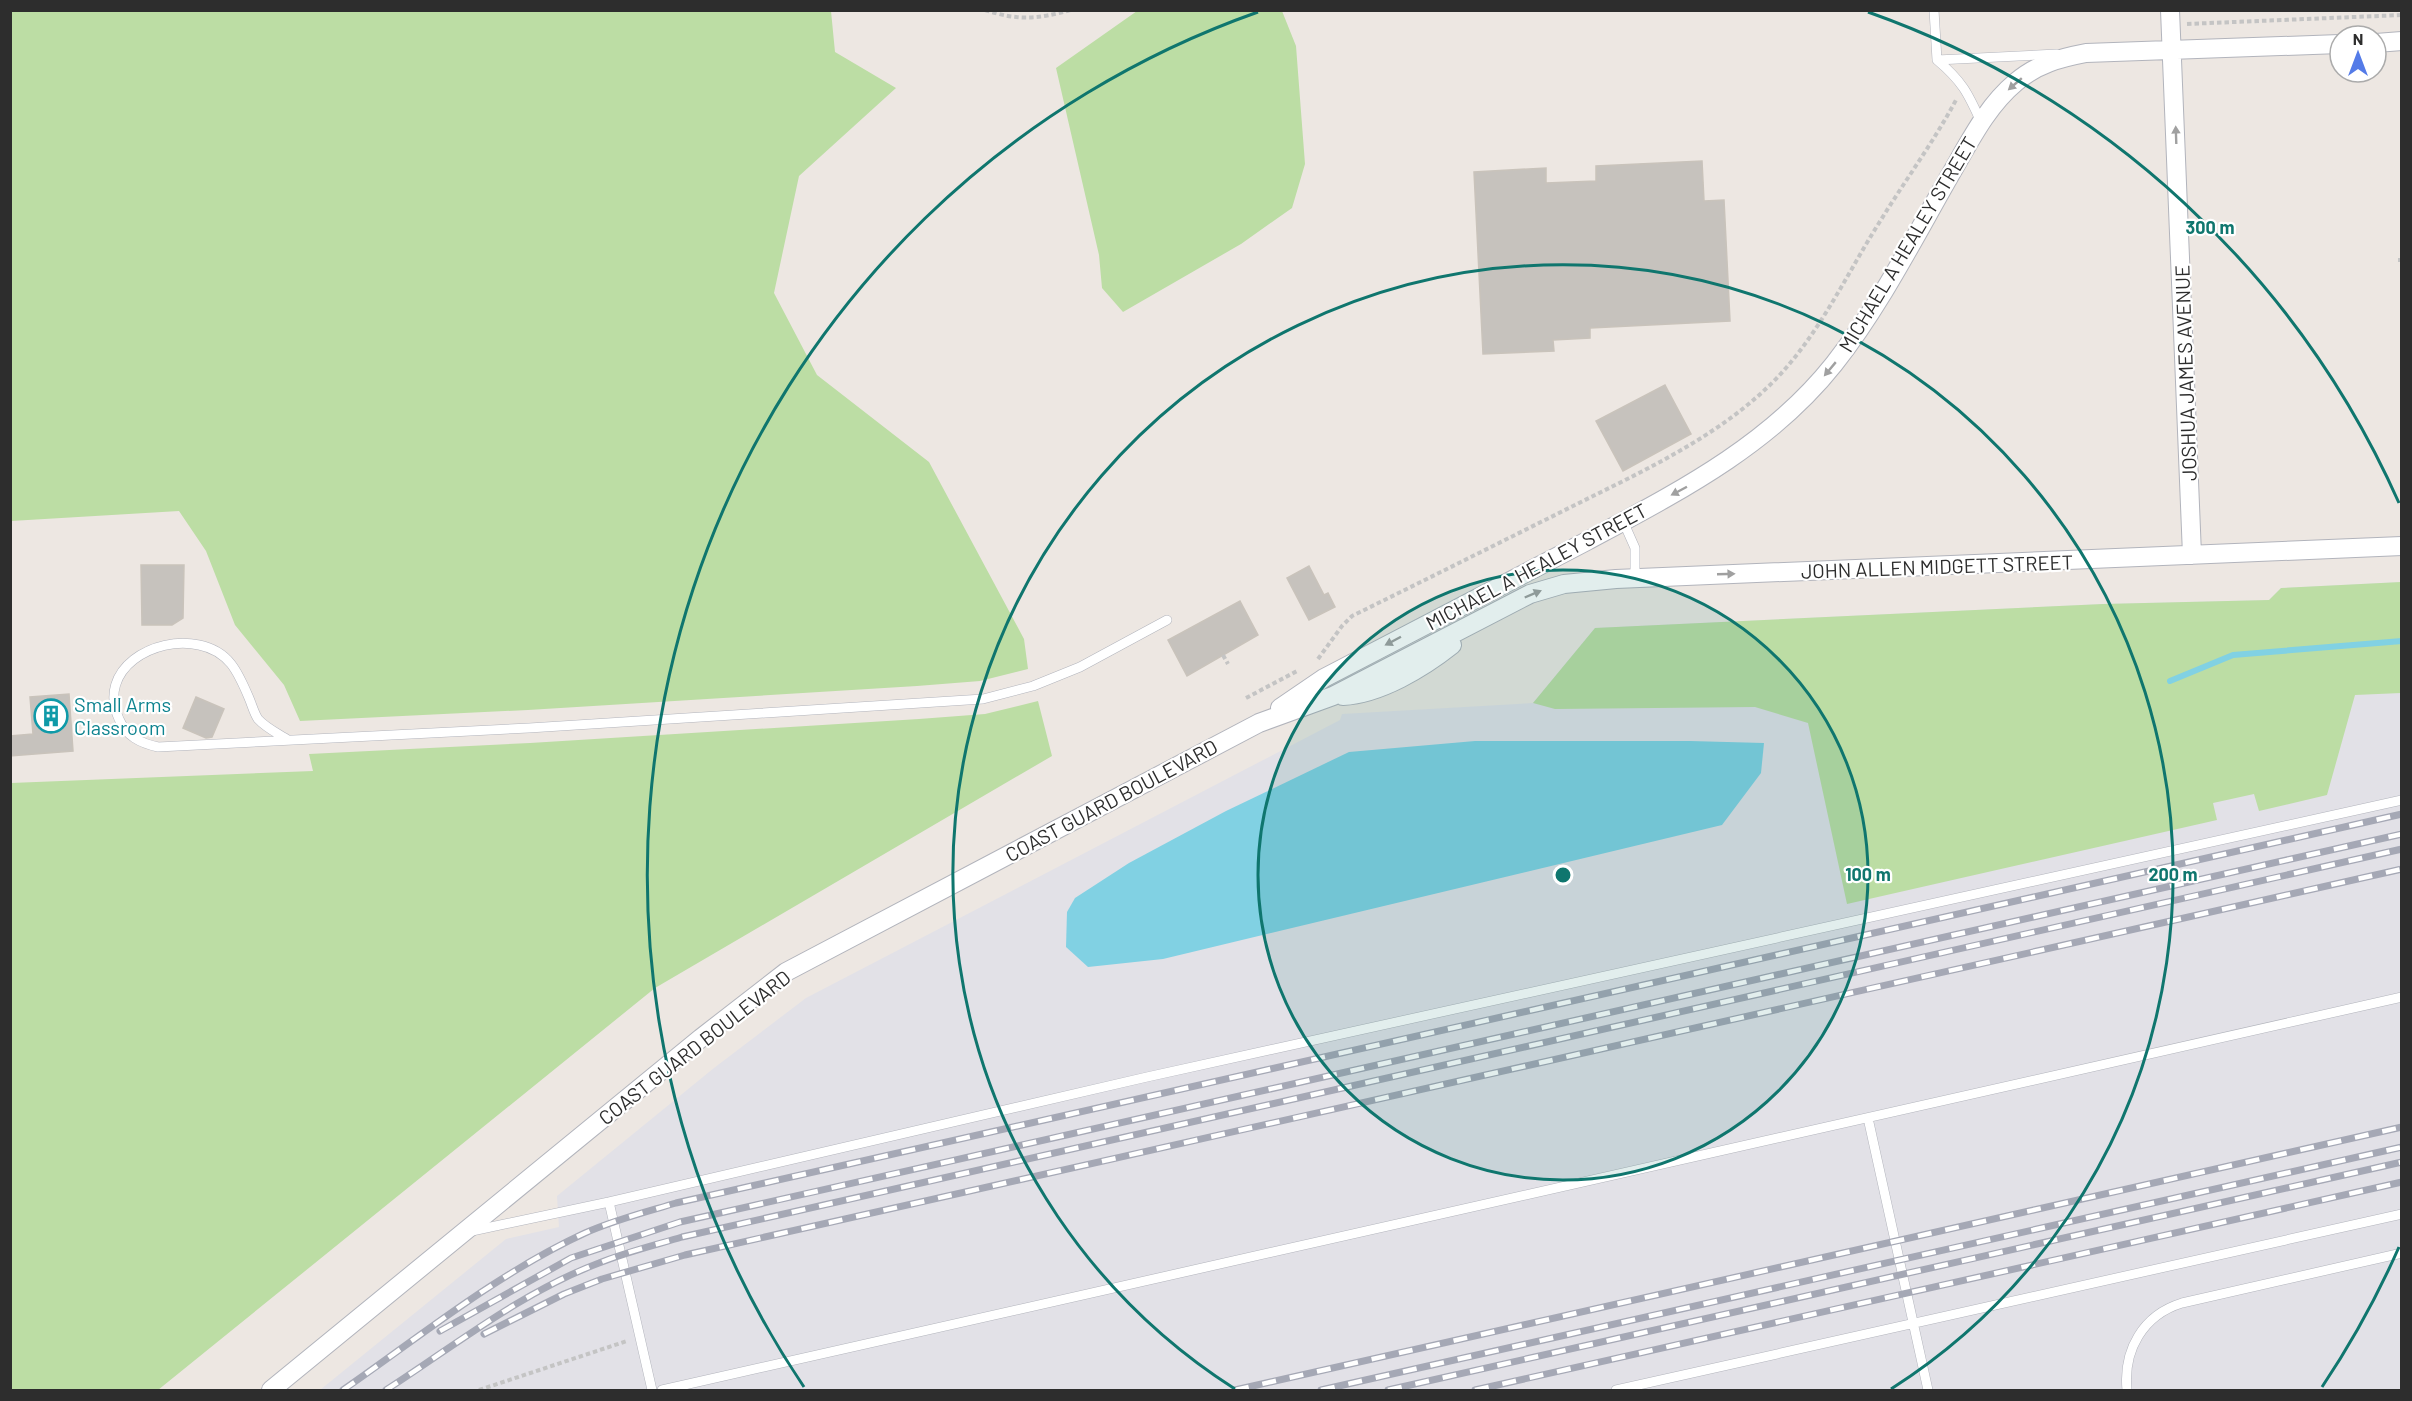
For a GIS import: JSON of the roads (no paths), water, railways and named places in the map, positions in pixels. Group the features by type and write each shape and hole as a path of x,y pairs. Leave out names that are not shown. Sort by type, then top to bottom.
{"street":[{"name":"JOSHUA JAMES AVENUE","path":"2171,18 2192,555"},
{"name":"MICHAEL A HEALEY STREET","path":"1324,678 1697,481 1730,460 1781,420 1814,387 1840,355 1875,304 1987,113 2003,95 2031,71 2047,62 2086,53 2328,44"},
{"name":"JOHN ALLEN MIDGETT STREET","path":"1333,696 1514,602 1549,587 1583,581 2402,546"},
{"name":"COAST GUARD BOULEVARD","path":"271,1390 701,1038 786,972 1259,723 1324,678"},
{"name":"COAST GUARD BOULEVARD","path":"1259,723 1333,696"}],"lane":[{"path":"1934,10 1937,60 1958,77 1981,122"},
{"path":"1937,60 2086,53"},
{"path":"1623,521 1635,548 1635,578"},
{"path":"288,740 258,718 233,664 216,649 196,644 174,644 150,650 126,666 113,686 113,707 123,729 142,743 158,747 529,728 983,699 1033,686 1080,667 1167,620"},
{"path":"464,1233 609,1202 1158,1075 2402,800"},
{"path":"662,1390 2402,997"},
{"path":"1868,1118 1928,1390"},
{"path":"609,1202 652,1390"},
{"path":"1616,1390 2402,1214"},
{"path":"2127,1390 2128,1361 2135,1340 2148,1322 2166,1309 2182,1303 2402,1253"}],"water":[{"path":"1475,741 1764,743 1761,773 1722,825 1163,959 1088,967 1066,947 1067,912 1075,898 1129,863 1226,811 1349,752"}],"waterway":[{"path":"2170,681 2233,655 2402,641"}],"railway":[{"path":"343,1390 461,1306 553,1249 607,1224 676,1203 2402,814"},
{"path":"440,1331 571,1258 680,1222 2402,834"},
{"path":"386,1390 489,1321 543,1289 609,1259 682,1237 2402,849"},
{"path":"484,1334 564,1294 602,1279 685,1255 2402,869"},
{"path":"1235,1390 2402,1127"},
{"path":"1321,1390 2402,1147"},
{"path":"1388,1390 2402,1162"},
{"path":"1475,1390 2402,1182"}],"place":[{"name":"Small Arms Classroom","path":"51,716"}]}
